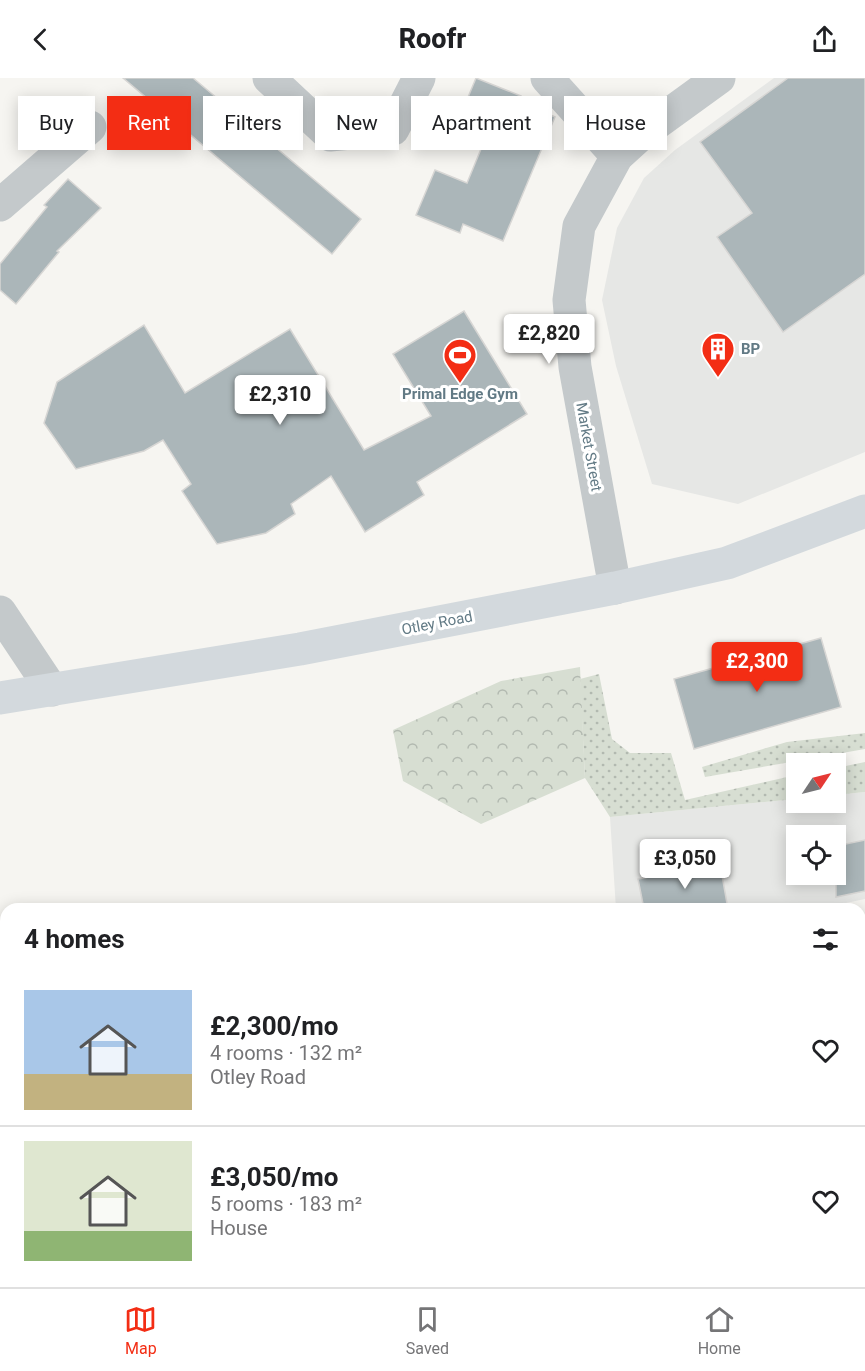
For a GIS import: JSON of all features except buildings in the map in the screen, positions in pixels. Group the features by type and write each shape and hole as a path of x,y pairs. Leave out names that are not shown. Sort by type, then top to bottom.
{"main road":[{"name":"Otley Road","path":"0,698 300,649 615,588 727,563 865,511"}],"street":[{"path":"269,78 330,135 393,129 419,78"},
{"path":"547,78 617,156"},
{"name":"Market Street","path":"615,588 575,367 569,300 579,226 617,156 639,136 719,78"},
{"path":"0,205 63,150"},
{"path":"0,612 52,690"}],"shaded area":[{"path":"774,78 865,78 865,452 738,504 652,484 616,366 602,300 617,228 644,178 675,150"},
{"path":"865,792 865,899 846,903 616,903 610,817 786,800 786,813 846,813 846,794"}],"green space":[{"path":"580,667 585,778 481,824 403,781 393,730 501,681"},
{"path":"599,674 612,739 630,753 671,753 685,800 786,777 786,800 610,817 585,778 580,679"},
{"path":"865,733 865,749 842,753 786,753 786,763 705,777 702,767 787,742"},
{"path":"865,762 865,792 846,794 846,766"}],"place":[{"name":"BP","path":"718,378"},
{"name":"Primal Edge Gym","path":"460,384"}]}
